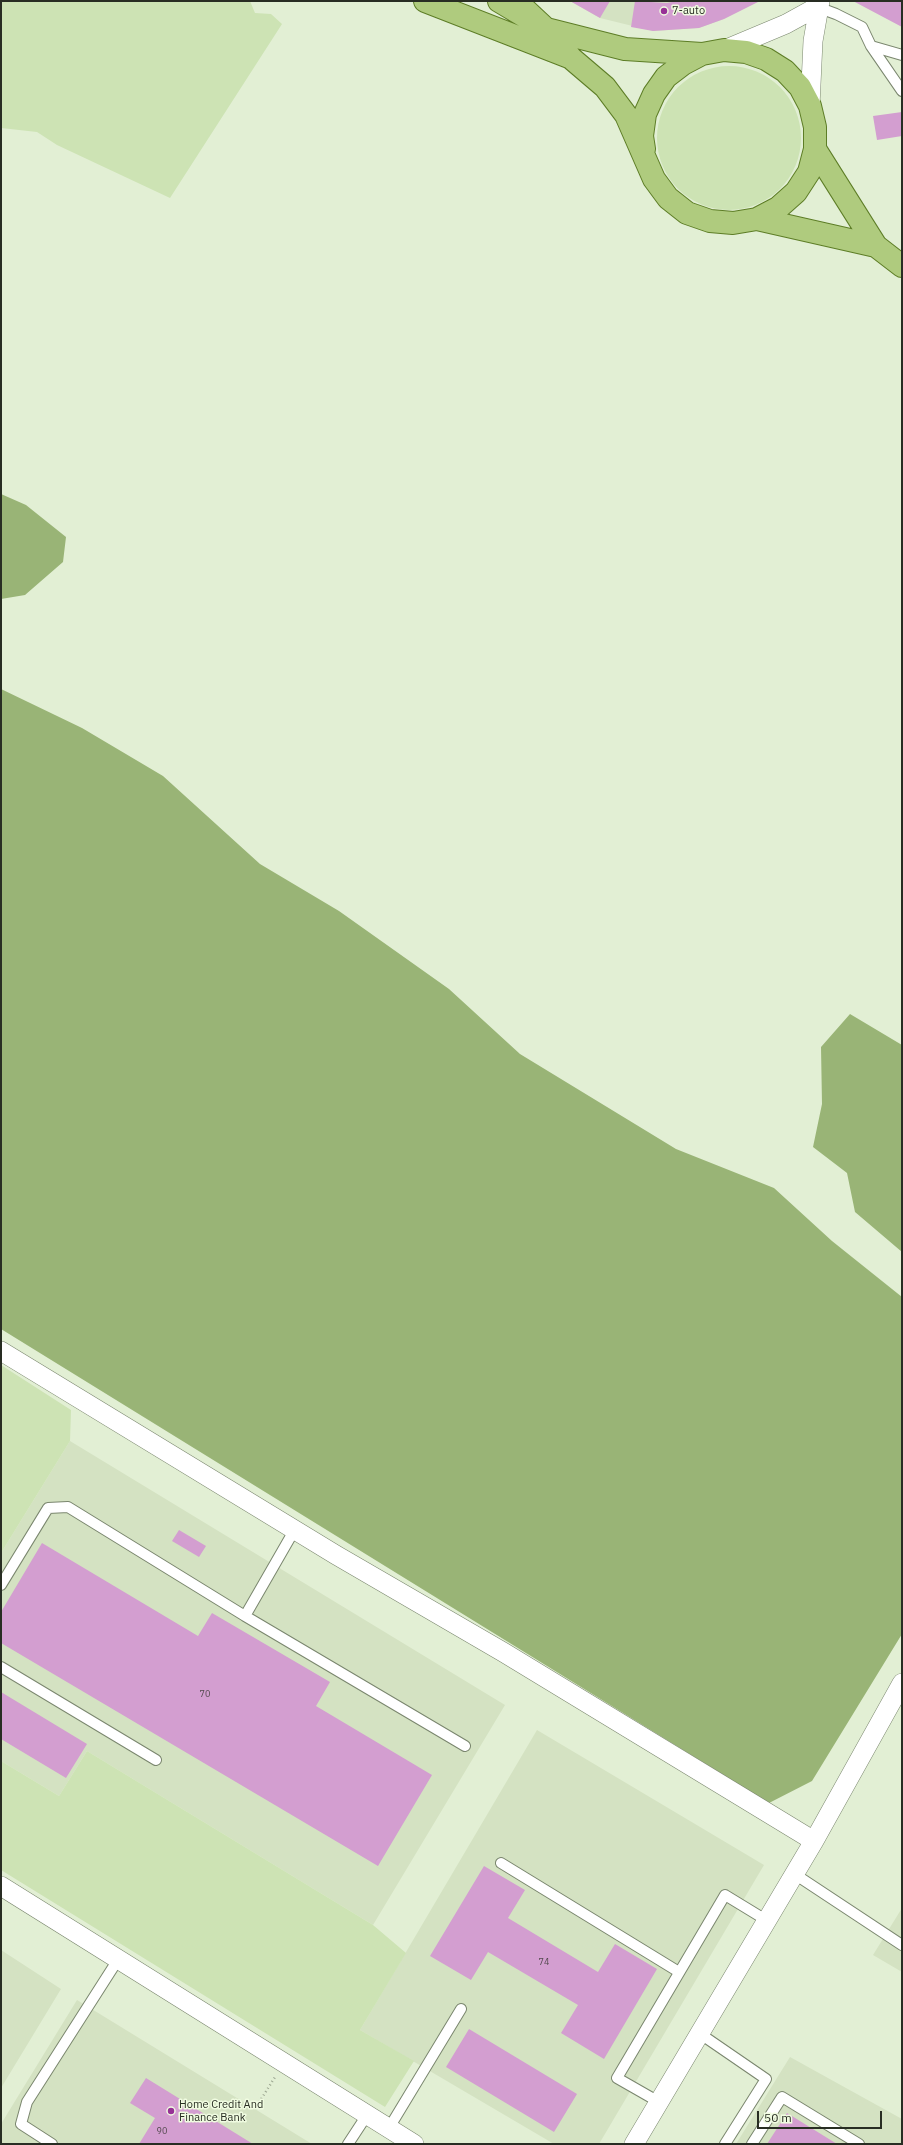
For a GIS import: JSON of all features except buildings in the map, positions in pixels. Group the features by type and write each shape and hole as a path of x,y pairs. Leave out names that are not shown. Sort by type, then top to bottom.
{"main road":[{"path":"425,1 571,58"},
{"path":"500,1 546,28 625,49 702,54 724,50 746,52 766,59 785,70 800,87 810,106 815,127 815,149 809,172 796,192 778,208 757,219 734,224 710,221 687,213 664,194 654,179 626,115 605,87 571,58 546,28 516,1"},
{"path":"645,157 642,136 645,114 654,94 666,77 683,64 702,54"},
{"path":"815,149 876,246 902,266"},
{"path":"757,219 876,246"}],"street":[{"path":"724,50 780,27 818,4"},
{"path":"810,106 812,56 818,4"},
{"path":"1,1351 295,1529 503,1652 814,1841"},
{"path":"634,2144 793,1874 814,1841 902,1683"},
{"path":"1,1886 285,2061 414,2144"}],"lane":[{"path":"818,4 862,27 871,46 902,91"},
{"path":"871,46 902,56"},
{"path":"1,1585 48,1508 68,1507 245,1616 464,1746"},
{"path":"245,1616 295,1529"},
{"path":"1,1667 156,1760"},
{"path":"501,1863 680,1972"},
{"path":"793,1874 902,1945"},
{"path":"659,2102 617,2078 725,1895 766,1920"},
{"path":"52,2144 21,2124 27,2102 119,1958"},
{"path":"389,2128 462,2009"},
{"path":"699,2034 766,2079 725,2144"},
{"path":"752,2144 782,2097 859,2144"},
{"path":"348,2144 367,2115"}],"path":[{"path":"255,2109 285,2061"}],"shaded area":[{"path":"1,1 250,1 255,13 271,14 282,24 170,198 57,145 37,132 1,128"},
{"name":"7-auto","path":"570,1 759,1 724,19 699,28 653,31 600,18"},
{"path":"729,66 750,69 769,78 780,87 789,98 798,117 801,138 798,159 789,178 780,189 769,198 750,207 729,210 708,207 689,198 678,189 669,178 660,159 657,138 660,117 669,98 678,87 689,78 708,69"},
{"path":"1,1365 71,1410 70,1441 1,1553"},
{"path":"70,1441 505,1705 373,1925 87,1751 59,1796 1,1761 1,1553"},
{"path":"537,1730 764,1865 599,2144 554,2144 360,2030"},
{"path":"87,1751 373,1925 406,1953 360,2030 414,2061 385,2107 1,1870 1,1761 59,1796"},
{"path":"902,1908 902,1972 873,1955"},
{"path":"1,1950 61,1989 1,2088"},
{"name":"Home Credit And Finance Bank","path":"77,2000 312,2144 1,2144 1,2124"},
{"path":"790,2057 902,2119 902,2144 736,2144"}],"green space":[{"path":"1,494 26,505 66,537 63,562 25,595 1,599"},
{"path":"1,689 82,728 163,776 260,864 339,911 449,989 520,1054 676,1149 774,1188 832,1241 902,1297 902,1634 812,1781 769,1803 1,1329"},
{"path":"850,1014 902,1045 902,1252 855,1212 847,1173 813,1147 822,1104 821,1047"}],"place":[{"name":"7-auto","path":"664,11"},
{"name":"Home Credit And Finance Bank","path":"171,2111"}]}
